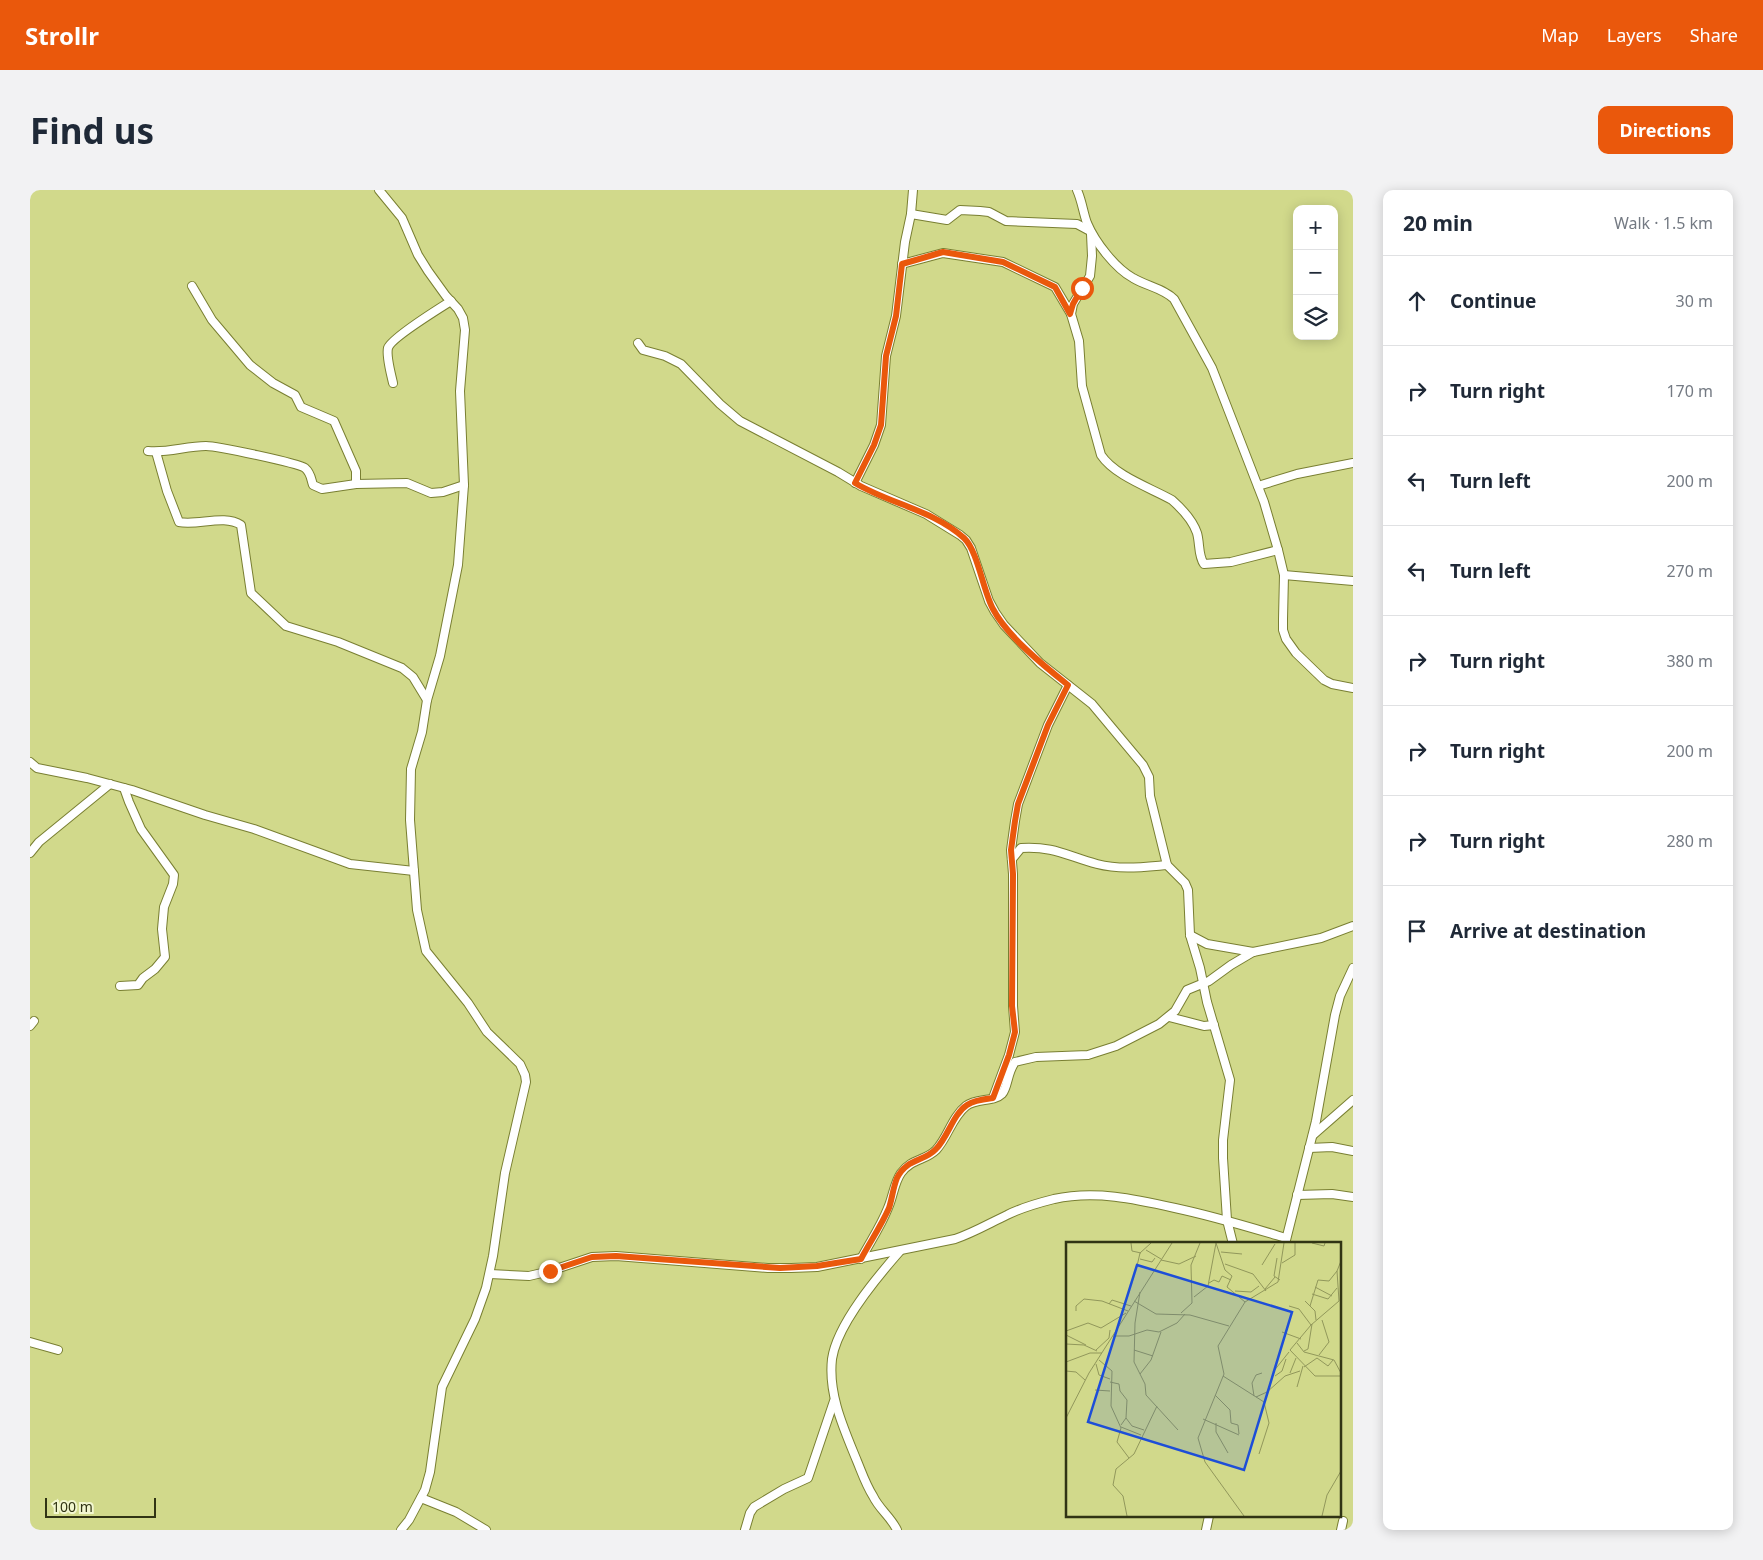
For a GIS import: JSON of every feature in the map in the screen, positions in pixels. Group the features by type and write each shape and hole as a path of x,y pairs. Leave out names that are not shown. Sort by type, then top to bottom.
{"street":[{"path":"379,190 402,218 418,255 437,285 458,309 463,318 465,330 460,391 460,431 464,485 461,545 440,656 411,769 409,812 417,910 426,951 468,1003 487,1032 516,1058 523,1068 526,1090 505,1173 490,1274 480,1306 442,1387 430,1472 421,1498 401,1530"},
{"path":"855,483 874,445 881,425 886,356 896,316 904,242 911,214 913,190"},
{"path":"1070,314 1073,304 1090,276 1092,256 1091,232 1077,190"},
{"path":"911,214 947,220 960,210 980,211 989,212 1006,221 1077,224 1091,232 1104,251 1129,276 1174,299 1212,368 1258,486 1284,575 1284,630 1289,644 1324,680 1332,684 1353,688"},
{"path":"902,264 943,252 1003,262 1055,287 1070,314 1080,341 1081,375 1085,397 1099,449 1105,461 1117,470 1178,505 1196,529 1201,560 1204,564 1231,562 1278,550"},
{"path":"192,286 212,320 250,365 273,384 296,395 300,406 334,421 356,471 356,484"},
{"path":"393,383 388,353 390,344 407,330 451,301"},
{"path":"638,343 643,350 665,356 686,368 710,394 740,421 838,472 855,483 926,514 966,540 971,548 994,612 1035,658 1101,713 1146,768 1149,777 1150,796 1167,865 1187,886 1190,935 1230,1080 1223,1140 1227,1220 1233,1242"},
{"path":"428,700 413,677 402,668 338,642 282,624 271,610 251,593 241,525 236,522 224,521 179,522 152,452 209,446 301,466 310,474 313,485 322,490 356,484 407,483 432,493 444,492 464,485"},
{"path":"1258,486 1297,474 1353,463"},
{"path":"1284,575 1353,581"},
{"path":"993,1098 1009,1055 1015,1032 1012,1006 1013,874 1011,850 1018,804 1048,725 1068,685"},
{"path":"30,762 37,768 110,784 204,815 254,829 350,864 414,871"},
{"path":"30,853 39,842 110,784"},
{"path":"120,986 140,984 143,978 155,969 165,957 162,929 164,907 174,880 172,871 141,829 124,788"},
{"path":"1012,859 1021,848 1041,848 1054,849 1108,866 1135,868 1167,865"},
{"path":"861,1259 892,1201 898,1178 902,1172 912,1162 928,1155 937,1148 967,1105 993,1098 1002,1093 1015,1062 1036,1057 1081,1056 1096,1053 1159,1024 1175,1011 1188,990 1214,977 1231,964 1253,952 1321,938 1353,926"},
{"path":"1190,935 1207,944 1253,952"},
{"path":"490,1274 529,1276 592,1257 616,1256 780,1268 817,1266 861,1259 960,1237 1015,1211 1055,1199 1070,1197 1128,1197 1227,1220 1285,1241 1313,1135 1335,1015 1340,996 1353,968"},
{"path":"1169,1017 1204,1026 1214,1025"},
{"path":"1313,1135 1353,1100"},
{"path":"1309,1148 1332,1147 1353,1151"},
{"path":"1297,1195 1332,1194 1353,1197"},
{"path":"897,1530 874,1499 868,1487 834,1401 832,1360 840,1335 864,1294 900,1250"},
{"path":"30,1342 58,1350"},
{"path":"745,1530 750,1513 754,1507 784,1488 808,1478 834,1401"},
{"path":"421,1498 456,1512 486,1530"},
{"path":"1341,1530 1343,1521"}],"route":[{"path":"550,1271 592,1257 616,1256 763,1268 817,1266 861,1259 888,1211 898,1178 902,1172 912,1162 928,1155 937,1148 956,1118 967,1105 993,1098 1009,1055 1015,1032 1012,1006 1013,874 1011,850 1018,804 1048,725 1068,685 1040,663 994,612 971,548 966,540 926,514 855,483 874,445 881,425 886,356 896,316 902,264 943,252 1003,262 1055,287 1066,303 1070,314 1082,288"}]}
